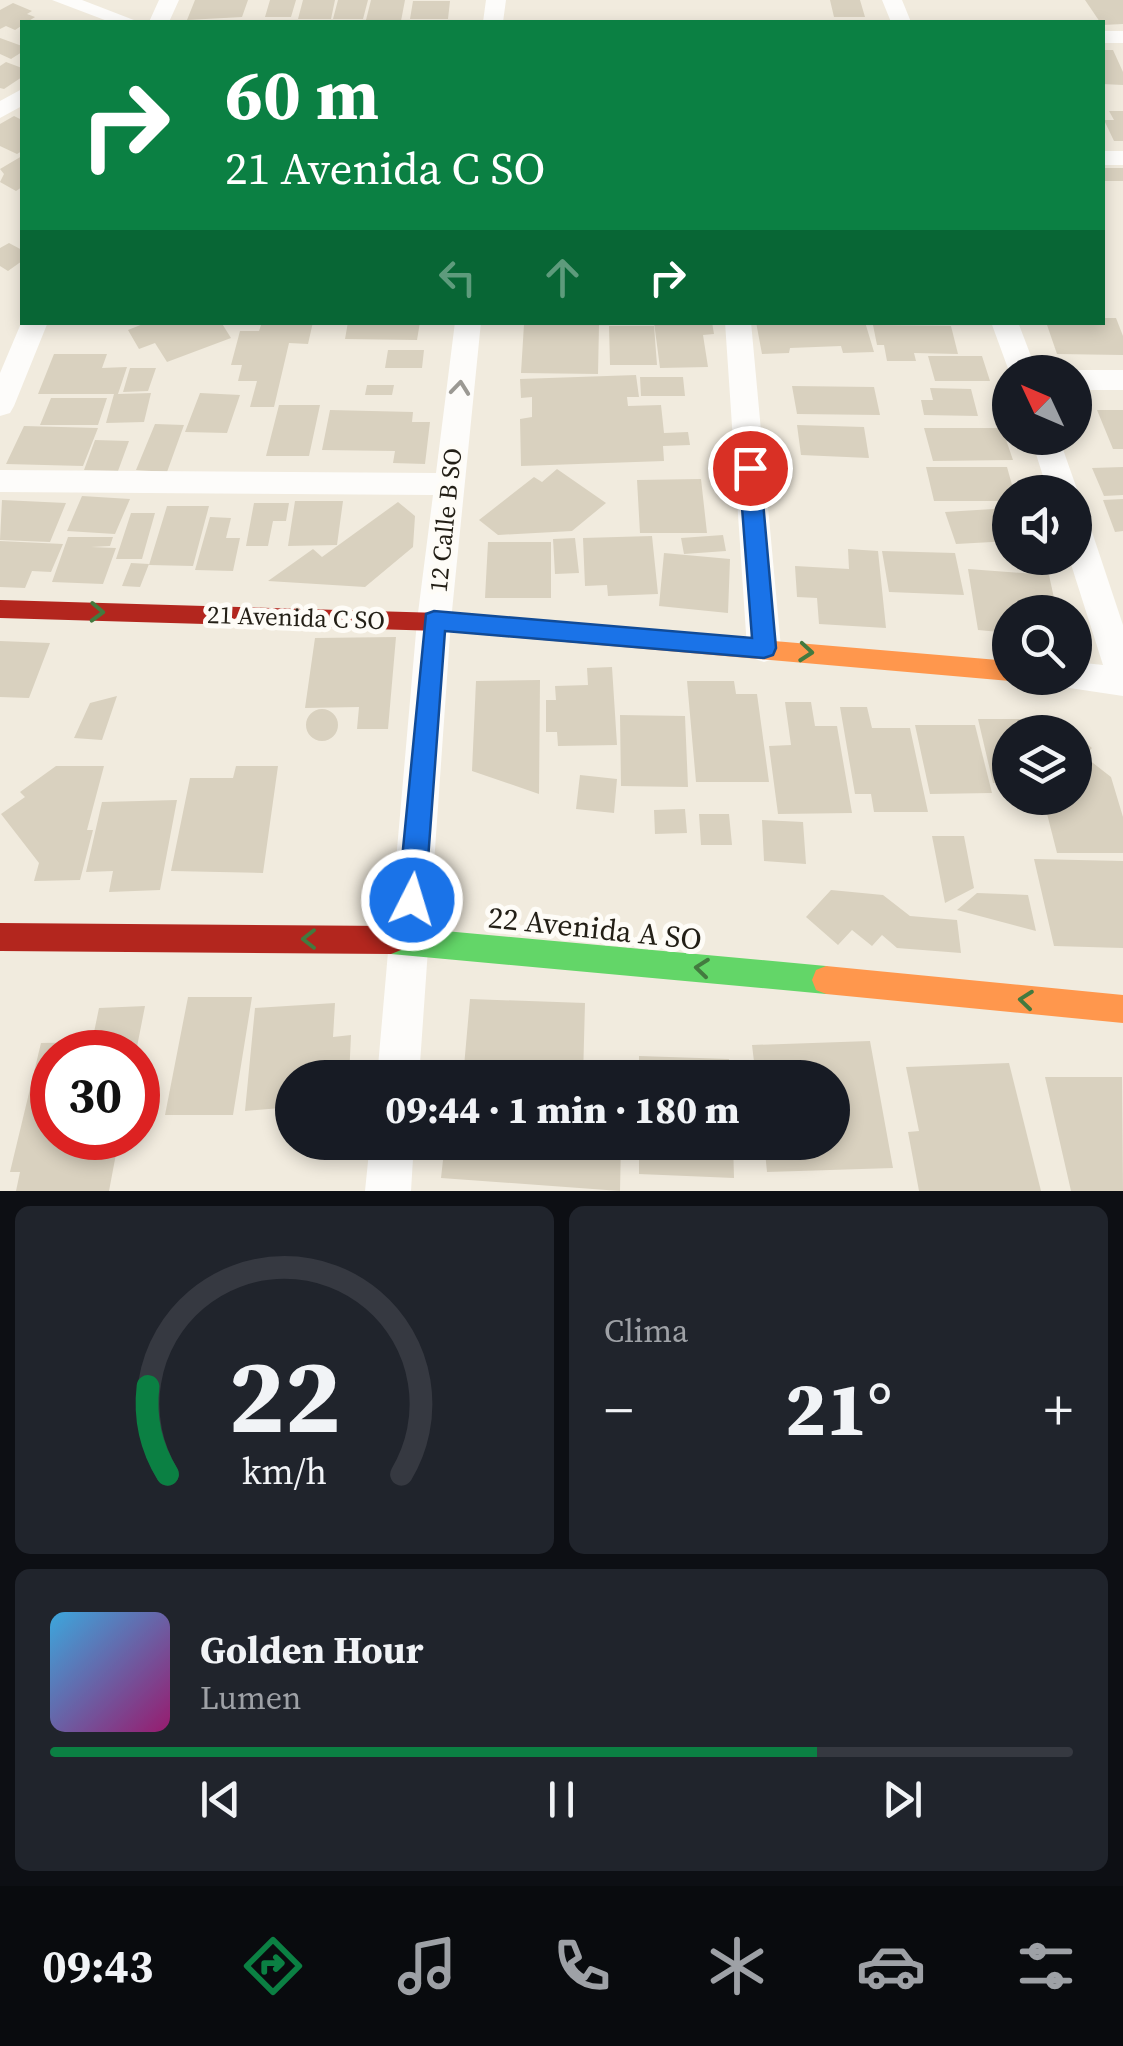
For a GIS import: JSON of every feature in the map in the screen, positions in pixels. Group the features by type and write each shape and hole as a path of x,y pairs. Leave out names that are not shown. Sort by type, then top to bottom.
{"street":[{"path":"62,0 123,20"},
{"path":"0,406 8,363 33,325"},
{"name":"12 Calle B SO","path":"399,1060 434,621 468,325"},
{"path":"738,325 764,648"},
{"path":"1005,325 1017,355"},
{"path":"1092,380 1123,380"},
{"path":"0,482 450,484"},
{"path":"1090,575 1123,678 1092,677"},
{"name":"21 Avenida C SO","path":"0,609 434,621 992,669"},
{"name":"22 Avenida A SO","path":"0,937 409,940 1123,1009"},
{"path":"388,1191 391,1160"}],"building":[{"path":"195,0 248,0 242,17 187,20"},
{"path":"270,0 296,0 291,17 265,17"},
{"path":"303,0 335,0 331,19 298,19"},
{"path":"338,0 368,0 363,19 333,19"},
{"path":"371,0 405,0 401,20 366,20"},
{"path":"830,0 860,0 865,17 834,17"},
{"path":"1085,0 1123,0 1123,24 1105,25 1105,20 1099,20"},
{"path":"413,1 450,1 448,19 410,19"},
{"path":"13,3 32,11 27,14 35,17 20,20 20,27 15,30 6,26 0,29 0,10"},
{"path":"0,38 20,45 20,53 11,59 0,54"},
{"path":"1105,50 1113,50 1123,72 1123,85 1105,84"},
{"path":"6,62 20,67 20,78 0,88 0,66"},
{"path":"1109,111 1123,111 1123,141 1114,141 1105,122 1114,120"},
{"path":"14,116 20,119 20,152 0,146 0,124"},
{"path":"20,157 20,188 16,191 0,182 4,174 0,169"},
{"path":"1105,168 1123,168 1123,181 1105,181"},
{"path":"9,243 20,249 20,262 8,271 0,266 0,248"},
{"path":"1105,318 1116,318 1123,336 1123,355 1057,354 1047,325 1105,325"},
{"path":"140,325 223,325 231,338 167,362 155,343 139,349 128,330"},
{"path":"261,325 312,325 308,344 289,343 274,407 250,407 257,381 238,381 242,365 231,365 240,331 259,331"},
{"path":"347,325 420,325 417,340 345,339"},
{"path":"524,325 599,325 598,374 521,373"},
{"path":"654,325 712,325 714,334 703,335 708,367 660,368"},
{"path":"757,325 866,325 874,352 843,353 841,346 790,348 789,353 762,354"},
{"path":"873,325 951,326 958,354 914,353 916,361 887,361 884,345 877,345"},
{"path":"609,326 654,326 657,365 610,365"},
{"path":"388,350 424,350 422,368 385,368"},
{"path":"54,354 107,354 102,368 127,367 118,394 151,393 144,422 106,423 114,394 38,394"},
{"path":"928,356 982,356 990,381 935,381"},
{"path":"130,368 156,368 148,391 123,392"},
{"path":"636,375 639,397 627,397 628,406 661,405 664,433 688,432 690,445 663,446 664,461 521,466 520,419 532,417 532,397 521,398 520,379"},
{"path":"640,377 683,377 685,396 641,396"},
{"path":"367,385 394,385 392,395 365,395"},
{"path":"792,386 874,387 880,415 797,414"},
{"path":"930,388 971,389 978,416 924,415 921,400 933,400"},
{"path":"200,393 240,395 227,433 185,432"},
{"path":"51,398 107,398 98,425 40,425"},
{"path":"279,405 320,405 309,456 266,456"},
{"path":"330,410 413,412 412,422 430,422 425,464 393,463 395,451 322,450"},
{"path":"1097,410 1123,410 1123,449 1113,449"},
{"path":"155,424 184,425 167,472 136,470"},
{"path":"797,425 864,427 869,458 801,455"},
{"path":"24,426 98,428 83,466 6,464"},
{"path":"924,428 992,428 992,455 1011,455 1013,460 933,461"},
{"path":"95,440 129,441 118,471 84,470"},
{"path":"926,467 1007,467 1009,475 992,475 992,501 934,501"},
{"path":"1123,467 1123,495 1104,496 1092,468"},
{"path":"557,469 606,503 572,531 498,535 479,520 534,477 542,482"},
{"path":"701,479 707,533 640,533 637,480"},
{"path":"82,496 130,499 115,534 67,531"},
{"path":"1123,499 1123,531 1115,532 1103,500"},
{"path":"2,500 66,503 50,542 0,540"},
{"path":"295,501 343,501 337,545 288,546"},
{"path":"398,502 415,516 413,547 365,587 268,581 313,549 322,557"},
{"path":"254,503 289,503 286,521 273,521 268,546 246,546"},
{"path":"167,506 209,506 193,566 149,565"},
{"path":"992,509 992,542 956,544 945,512"},
{"path":"131,513 155,513 142,559 116,559"},
{"path":"210,517 231,518 226,538 240,538 233,571 195,570"},
{"path":"723,535 726,551 684,554 681,538"},
{"path":"652,536 658,594 608,596 607,585 585,586 583,538"},
{"path":"68,537 113,537 110,546 91,547 116,548 103,584 52,582"},
{"path":"575,538 579,573 555,574 553,539"},
{"path":"0,541 63,544 51,572 32,571 25,588 0,587"},
{"path":"488,542 551,542 551,598 485,598"},
{"path":"848,549 878,551 886,628 819,624 817,598 797,597 795,566 849,569"},
{"path":"882,551 955,553 964,595 889,592"},
{"path":"664,553 730,559 728,613 659,606"},
{"path":"131,563 149,564 140,587 122,586"},
{"path":"968,569 992,571 992,575 1049,575 1053,595 992,595 992,631 978,630"},
{"path":"396,637 388,729 357,729 359,707 305,708 315,638"},
{"path":"0,641 50,643 29,698 0,697"},
{"path":"612,667 617,745 558,746 557,732 546,732 546,700 556,700 555,686 588,685 587,668"},
{"path":"540,680 539,794 472,771 476,681"},
{"path":"687,681 734,681 736,694 757,694 769,782 696,782"},
{"path":"117,696 102,740 74,738 90,703"},
{"path":"785,702 811,702 815,726 837,726 852,813 778,814 769,746 791,745"},
{"path":"840,707 867,707 872,728 910,728 928,812 874,812 871,794 855,794"},
{"path":"322,709 333,714 338,725 333,736 322,741 311,736 306,725 311,714"},
{"path":"620,715 685,716 688,787 621,786"},
{"path":"978,719 992,719 992,779"},
{"path":"915,725 975,725 992,793 930,794"},
{"path":"1092,762 1111,777 1123,817 1123,853 1057,853 1047,815 1092,815"},
{"path":"56,766 104,766 87,830 93,830 80,880 34,881 39,863 1,814 25,797 20,792"},
{"path":"236,766 278,766 263,873 171,871 190,778 233,778"},
{"path":"580,775 617,779 614,813 576,809"},
{"path":"177,800 160,890 109,892 113,871 86,872 102,802"},
{"path":"685,809 687,833 655,834 654,810"},
{"path":"699,814 729,814 732,845 701,845"},
{"path":"762,820 803,822 806,864 764,861"},
{"path":"932,836 964,836 974,888 945,903"},
{"path":"1034,859 1123,861 1123,948 1054,946"},
{"path":"831,890 883,895 910,916 957,920 961,953 897,948 882,935 872,946 852,930 838,945 806,917"},
{"path":"977,893 1028,895 1036,931 957,910"},
{"path":"188,997 252,997 233,1115 165,1115"},
{"path":"470,999 585,1003 583,1060 465,1060"},
{"path":"335,1003 333,1037 351,1035 350,1060 275,1060 275,1108 245,1111 255,1008"},
{"path":"145,1006 140,1030 94,1030 99,1008"},
{"path":"870,1041 893,1168 767,1172 766,1160 850,1160 850,1060 754,1060 752,1045"},
{"path":"639,1056 729,1060 639,1060"},
{"path":"1009,1063 1041,1191 919,1191 908,1132 919,1131 906,1067"},
{"path":"1045,1077 1122,1077 1123,1191 1071,1191"},
{"path":"30,1089 30,1160 115,1160 109,1191 16,1191 20,1172 10,1172"},
{"path":"443,1160 621,1160 620,1191 441,1178"},
{"path":"639,1160 734,1160 734,1178 639,1174"}],"traffic: fast":[{"path":"391,940 826,980"}],"traffic: slow":[{"path":"440,622 992,669"},
{"path":"826,980 1123,1009"}],"traffic: jam":[{"path":"0,609 440,622"},
{"path":"0,937 391,940"}],"route":[{"path":"412,900 434,621 764,648 750,468"}]}
